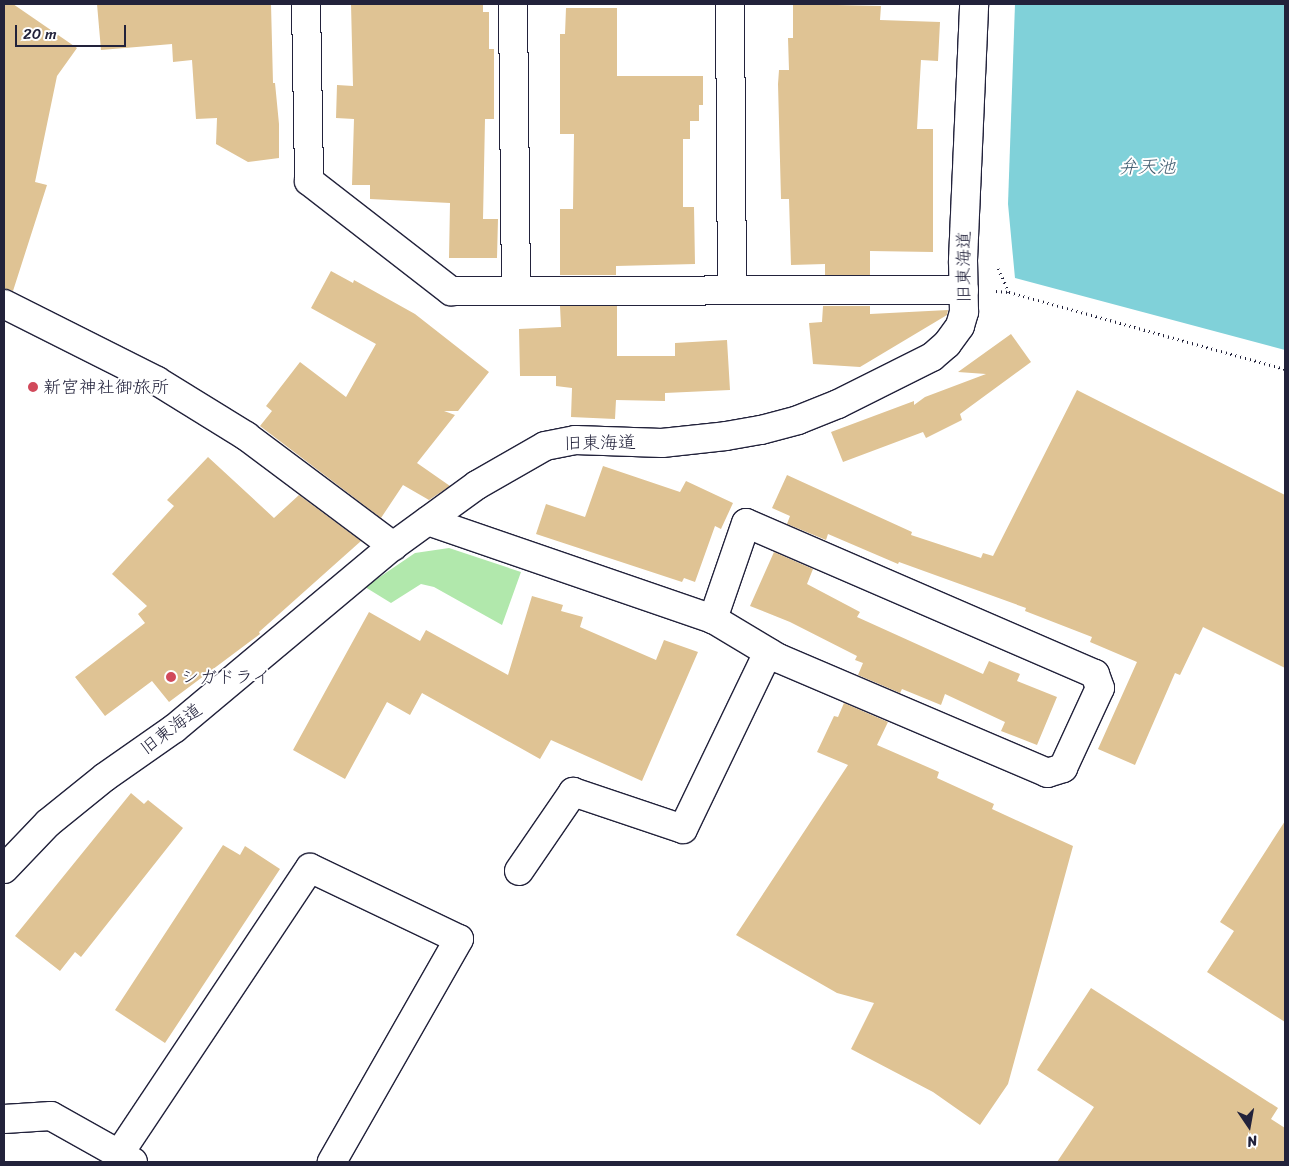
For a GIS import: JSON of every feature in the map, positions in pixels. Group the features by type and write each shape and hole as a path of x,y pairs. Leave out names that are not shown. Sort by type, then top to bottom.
{"street":[{"path":"306,4 309,181 451,292 732,289 964,290"},
{"path":"513,4 516,290"},
{"path":"730,4 732,289"},
{"name":"旧東海道","path":"4,869 48,823 105,777 175,728 392,546 477,485 545,446 575,440 662,443 726,436 798,420 838,404 932,357 947,344 960,326 964,312 963,260 974,4"},
{"path":"4,304 157,381 230,426 392,546"},
{"path":"428,520 713,619 778,658 1047,773 1063,768 1100,688 1095,674 746,523 713,619"},
{"path":"519,871 573,792 683,829 768,652"},
{"path":"4,1119 51,1116 126,1158 310,868 459,939 332,1162"}],"path":[{"path":"1009,292 1285,369"}],"green space":[{"path":"449,548 521,572 502,625 434,587 421,584 391,603 365,587 415,553"}],"water":[{"name":"弁天池","path":"1015,4 1285,4 1285,350 1015,278 1008,204"}],"building":[{"path":"4,4 13,4 77,48 57,76 35,182 47,185 13,291 4,288"},
{"path":"97,4 271,4 273,83 275,83 279,124 279,158 248,162 216,144 217,118 196,119 192,60 173,62 172,44 101,50"},
{"path":"351,4 483,5 483,12 489,12 489,49 494,49 494,119 485,119 483,219 498,219 497,258 449,258 450,203 370,199 370,185 352,185 354,119 336,118 337,85 353,86"},
{"path":"793,4 881,6 880,20 940,22 938,61 921,60 917,129 933,129 933,252 870,251 870,275 825,275 825,264 791,265 789,199 781,199 778,84 779,70 789,70 788,38 793,38"},
{"path":"566,8 617,8 617,76 703,76 703,105 699,105 699,121 690,121 690,139 683,139 683,207 694,207 695,264 616,266 616,275 560,275 560,209 573,209 574,134 560,134 560,34 565,34"},
{"path":"331,271 353,283 354,280 415,314 489,372 458,411 444,411 455,415 417,463 450,486 429,500 403,485 381,518 260,426 272,411 266,406 300,362 346,397 376,344 311,308"},
{"path":"560,306 617,306 617,356 675,356 675,343 727,340 730,390 665,393 665,401 616,400 615,419 571,417 572,388 556,386 556,376 520,376 519,329 561,327"},
{"path":"823,306 870,306 870,314 948,310 947,315 860,367 813,364 809,323 822,322"},
{"path":"1011,334 1031,362 960,414 962,420 926,438 923,432 843,462 831,432 914,401 914,405 925,397 986,374 958,372"},
{"path":"1077,390 1285,495 1285,668 1203,627 1180,675 1175,673 1135,765 1098,749 1137,662 1090,642 1092,637 1025,611 1026,608 899,562 898,564 828,534 826,540 787,524 790,516 772,508 787,475 912,532 911,535 981,558 983,553 993,556"},
{"path":"208,457 274,518 299,495 361,541 259,632 260,634 169,702 152,681 105,716 75,677 145,623 138,614 147,606 112,574 174,506 167,500"},
{"path":"603,466 680,492 686,481 733,503 721,529 715,526 695,582 684,578 682,582 536,534 546,504 585,517"},
{"path":"774,552 813,569 807,584 860,612 857,617 983,674 989,661 1020,674 1017,681 1057,697 1037,745 1001,731 1005,722 945,694 941,705 902,689 900,693 858,675 863,663 855,660 857,656 790,622 750,606"},
{"path":"532,596 563,605 561,611 583,617 580,627 656,660 664,640 698,652 642,781 551,740 540,759 422,693 410,715 387,702 345,779 293,750 369,612 420,641 426,630 508,675"},
{"path":"844,703 888,722 877,745 939,772 937,778 994,804 992,809 1073,846 1008,1084 980,1125 933,1092 851,1049 874,1003 837,993 736,935 848,765 817,752 834,716 838,717"},
{"path":"131,793 144,804 148,800 183,828 81,957 75,952 60,971 15,936"},
{"path":"1285,821 1285,1022 1207,972 1234,931 1220,922"},
{"path":"223,845 240,855 245,846 280,869 165,1043 115,1010"},
{"path":"1091,988 1278,1108 1271,1119 1285,1128 1285,1162 1057,1162 1094,1107 1037,1070"}],"place":[{"name":"新宮神社御旅所","path":"33,387"},
{"name":"シガドライ","path":"171,677"}]}
